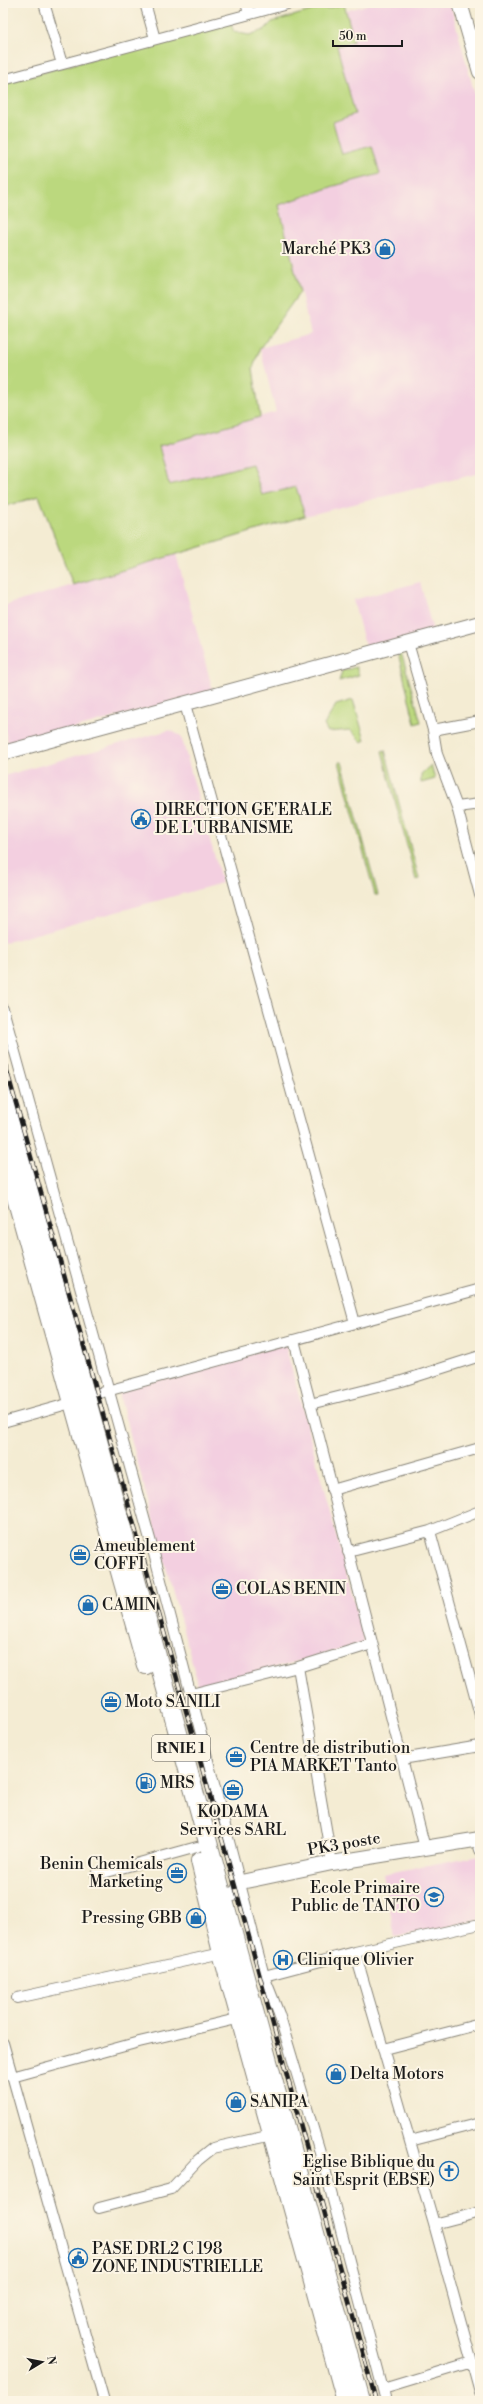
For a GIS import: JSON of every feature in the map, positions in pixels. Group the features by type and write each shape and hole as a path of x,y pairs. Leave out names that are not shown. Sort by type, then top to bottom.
{"highway":[{"name":"RNIE 1","path":"3,1094 78,1400 197,1847 222,1953 346,2401"},
{"name":"RNIE 1","path":"3,1151 78,1400 222,1897 361,2401"}],"street":[{"path":"44,3 62,64"},
{"path":"145,3 155,39"},
{"path":"3,80 155,39 248,8 291,3"},
{"path":"460,3 480,72"},
{"path":"3,753 480,624"},
{"path":"408,643 433,730 437,754 457,807 480,895"},
{"path":"185,704 356,1323"},
{"path":"433,730 480,721"},
{"path":"457,807 480,804"},
{"path":"3,1009 241,1882 264,1976 279,2014 323,2162 386,2401"},
{"path":"3,1422 107,1391 480,1289"},
{"path":"294,1340 425,1848"},
{"path":"310,1404 402,1381 480,1356"},
{"path":"332,1490 480,1448"},
{"path":"348,1552 430,1531 480,1511"},
{"path":"430,1531 480,1715"},
{"path":"190,1694 298,1667 372,1644"},
{"path":"298,1667 332,1863"},
{"path":"402,1759 480,1746"},
{"name":"PK3 poste","path":"241,1882 332,1863 425,1848 479,1842"},
{"path":"96,1875 197,1847"},
{"path":"222,1897 237,1893 241,1882"},
{"path":"264,1976 354,1952 480,1924"},
{"path":"354,1952 384,2049 480,2392"},
{"path":"17,1998 222,1953"},
{"path":"12,2077 138,2042 241,2018"},
{"path":"384,2049 480,2024"},
{"path":"3,2043 104,2401"},
{"path":"410,2141 480,2123"},
{"path":"99,2208 171,2189 198,2160 213,2148 272,2135"},
{"path":"434,2224 480,2212"},
{"path":"383,2389 472,2362"}],"shaded area":[{"name":"Marché PK3","path":"372,3 450,3 480,114 480,473 305,516 296,487 262,495 252,464 169,485 159,446 276,412 260,348 311,334 279,205 303,56 354,41 346,11"},
{"path":"176,554 213,691 9,746 3,724 3,606"},
{"path":"420,582 433,631 366,649 353,600"},
{"path":"170,730 181,736 222,883 3,943 3,776"},
{"path":"285,1344 365,1643 199,1688 118,1391"},
{"name":"Ecole Primaire Public de TANTO","path":"480,1855 480,1920 395,1937 383,1874"}],"green space":[{"path":"344,4 354,41 337,46 355,114 333,122 342,154 372,146 380,174 334,186 279,205 300,292 260,348 253,368 260,417 159,446 169,485 252,464 262,495 296,487 305,516 73,585 39,496 3,507 3,83 230,22 234,32 249,35 264,30 272,22 324,7 326,9"},
{"path":"401,652 421,722 415,724 398,653"},
{"path":"356,667 359,675 339,681 342,671"},
{"path":"353,700 365,740 362,742 350,730 328,732 324,725 336,705"},
{"path":"385,750 419,879 416,880 382,751"},
{"path":"339,762 342,762 378,895 375,895"},
{"path":"431,765 435,779 421,783 421,774"}],"railway":[{"path":"3,1057 237,1893 376,2401"}],"place":[{"name":"Marché PK3","path":"385,249"},
{"name":"DIRECTION GE'ERALE DE L'URBANISME","path":"141,819"},
{"name":"Ameublement COFFI","path":"80,1555"},
{"name":"COLAS BENIN","path":"222,1589"},
{"name":"CAMIN","path":"88,1605"},
{"name":"Moto SANILI","path":"111,1702"},
{"name":"Centre de distribution PIA MARKET Tanto","path":"236,1757"},
{"name":"MRS","path":"146,1783"},
{"name":"KODAMA Services SARL","path":"233,1790"},
{"name":"Benin Chemicals Marketing","path":"177,1873"},
{"name":"Ecole Primaire Public de TANTO","path":"434,1897"},
{"name":"Pressing GBB","path":"196,1918"},
{"name":"Clinique Olivier","path":"283,1960"},
{"name":"Delta Motors","path":"336,2074"},
{"name":"SANIPA","path":"236,2102"},
{"name":"Eglise Biblique du Saint Esprit (EBSE)","path":"449,2171"},
{"name":"PASE DRL2 C 198 ZONE INDUSTRIELLE","path":"78,2258"}]}
